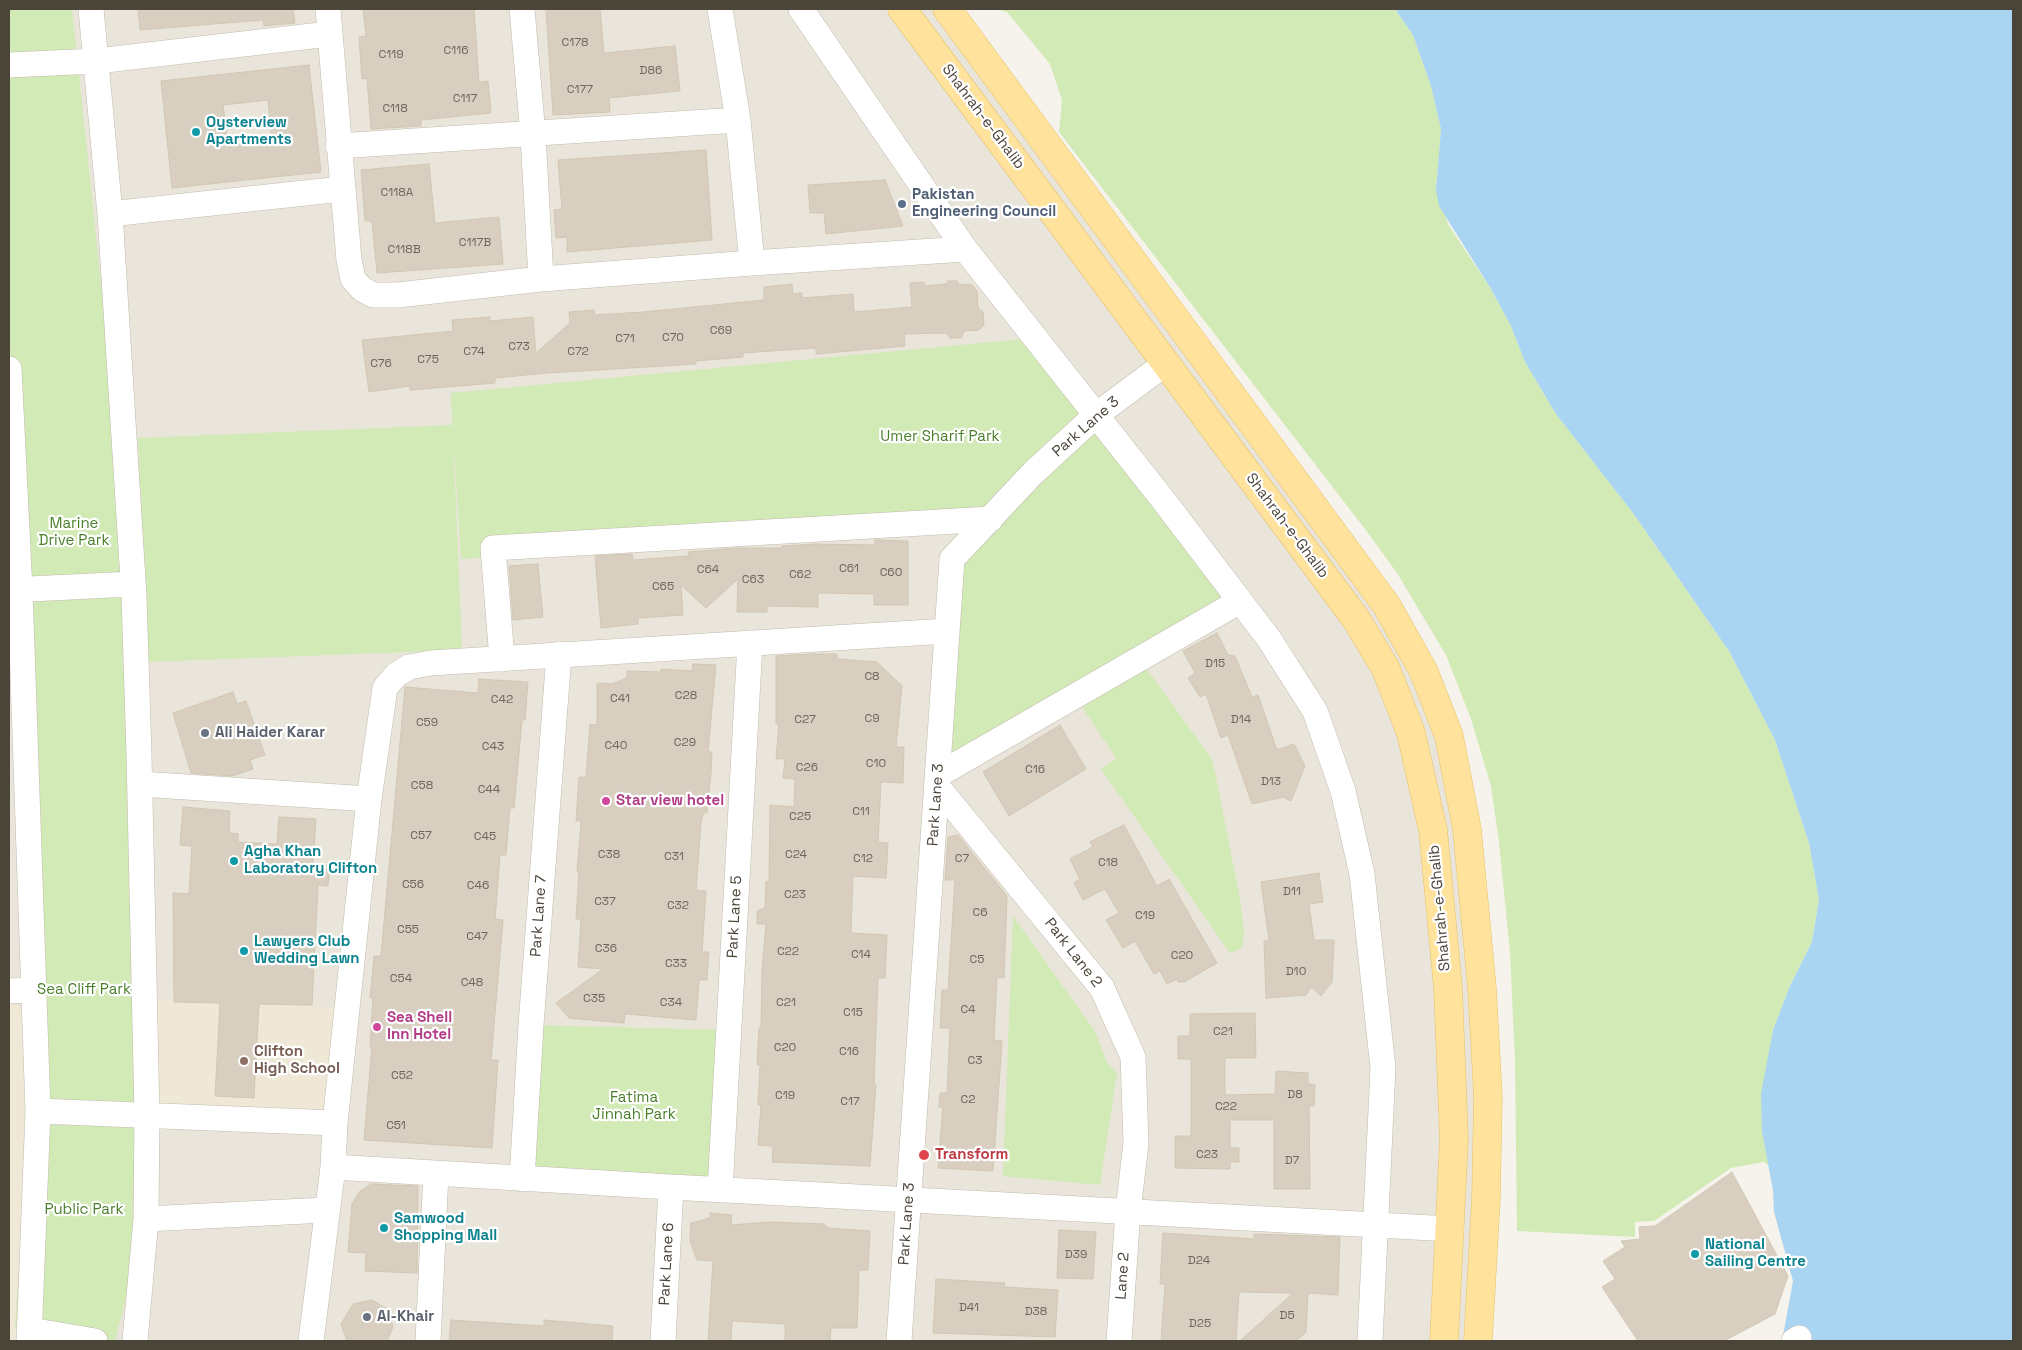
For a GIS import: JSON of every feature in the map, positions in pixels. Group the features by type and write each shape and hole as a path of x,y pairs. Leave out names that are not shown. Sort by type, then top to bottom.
{"main road":[{"name":"Shahrah-e-Ghalib","path":"902,9 1356,619 1386,669 1411,733 1433,830 1448,988 1454,1133 1450,1229"},
{"path":"947,9 1387,606 1424,672 1449,736 1467,829 1482,988 1488,1096 1478,1341"},
{"path":"1454,1133 1456,1138 1466,1145 1478,1145 1487,1136"},
{"path":"1453,1176 1465,1168 1471,1167 1477,1168 1486,1174"},
{"path":"1444,1341 1450,1229"}],"street":[{"path":"91,9 110,214 133,584 140,784 148,1114 146,1219 135,1341"},
{"path":"328,9 349,260 353,279 362,290 373,295 398,295 541,279 965,249"},
{"path":"522,9 533,135 541,279"},
{"path":"720,9 738,120 752,263"},
{"path":"801,9 965,249 1094,416 1164,501 1269,639 1315,711 1343,791 1360,865 1383,1068 1370,1341"},
{"path":"9,65 97,61 329,34"},
{"path":"338,146 533,135 738,120"},
{"path":"110,214 342,188"},
{"name":"Park Lane 3","path":"899,1341 952,559 1033,473 1094,416 1166,363"},
{"path":"9,369 14,590 38,1112 29,1336 95,1341"},
{"path":"502,659 493,548 991,519"},
{"path":"14,590 133,584"},
{"path":"937,780 1240,601"},
{"path":"311,1341 326,1210 333,1167 335,1123 370,799 385,688 396,675 409,667 431,664 559,654 947,631"},
{"name":"Park Lane 5","path":"720,1190 750,643"},
{"name":"Park Lane 7","path":"522,1179 531,1024 559,654"},
{"name":"Park Lane 2","path":"937,780 1102,988 1133,1057 1136,1143 1128,1211"},
{"path":"140,784 370,799"},
{"path":"9,991 33,990"},
{"path":"38,1112 148,1114 335,1123"},
{"path":"333,1167 720,1190 1450,1229"},
{"path":"428,1341 436,1174"},
{"name":"Park Lane 6","path":"662,1341 671,1187"},
{"path":"146,1219 326,1210"},
{"name":"Lane 2","path":"1119,1341 1128,1211"}],"shaded area":[{"path":"9,9 937,9 1438,696 1482,917 1480,1341 9,1341"},
{"path":"9,981 18,981 38,1111 29,1341 9,1341"},
{"name":"Clifton High School","path":"146,999 346,1008 335,1123 147,1114"}],"green space":[{"path":"9,9 72,9 133,584 146,1219 115,1341 92,1341 15,1327 29,1116 23,590 9,333"},
{"path":"996,9 1395,9 1413,35 1431,86 1441,129 1436,190 1449,226 1491,289 1511,326 1525,362 1556,414 1633,513 1729,651 1775,740 1809,843 1819,900 1812,942 1790,986 1773,1030 1762,1132 1769,1166 1764,1162 1731,1168 1654,1221 1635,1222 1635,1237 1517,1231 1515,1061 1510,952 1499,842 1491,786 1471,719 1446,655 1397,573 1368,533 1059,132 1062,100 1050,64 1007,12"},
{"name":"Umer Sharif Park","path":"1034,338 1236,595 938,769 952,559 984,525 461,559 453,431 462,650 148,662 138,438 452,425 451,393"},
{"path":"1146,668 1211,758 1241,904 1244,934 1242,948 1230,953 1101,769 1116,758 1082,707"},
{"path":"1013,916 1094,1030 1107,1062 1117,1073 1100,1185 1003,1176"},
{"name":"Fatima Jinnah Park","path":"531,1025 729,1030 720,1190 522,1179"}],"water":[{"path":"1395,9 2013,9 2013,1341 1782,1341 1793,1281 1774,1212 1773,1190 1762,1132 1761,1094 1773,1030 1790,986 1812,942 1819,900 1809,843 1775,740 1729,651 1633,513 1556,414 1525,362 1511,326 1491,289 1439,206 1436,190 1441,129 1431,86 1413,35"}],"building":[{"path":"138,9 293,9 295,23 264,26 263,20 140,30"},
{"path":"363,9 474,9 479,82 488,81 491,113 421,120 421,126 371,129 367,78 362,79 359,37 366,36"},
{"path":"546,9 600,9 604,53 675,46 680,91 609,98 610,112 553,115"},
{"name":"Oysterview Apartments","path":"309,65 321,172 172,188 161,81","holes":["268,100 272,141 228,146 223,105"]},
{"path":"706,150 712,240 567,252 567,237 556,238 554,210 562,209 558,160"},
{"path":"429,164 435,223 499,217 503,264 377,273 372,221 365,221 361,170"},
{"name":"Pakistan Engineering Council","path":"885,180 903,226 826,234 824,213 810,213 808,185"},
{"path":"948,281 957,281 959,285 971,284 977,291 978,308 983,312 984,325 979,330 964,331 961,338 950,338 946,333 904,334 905,346 816,354 816,348 743,353 743,357 696,361 696,364 548,373 495,378 495,383 410,390 410,386 369,392 362,340 453,331 452,320 490,317 490,321 533,317 536,353 570,323 569,312 594,310 595,315 764,300 764,287 792,284 793,294 802,293 802,298 853,294 854,312 912,307 910,283 923,282 926,286 946,284"},
{"path":"875,540 908,541 908,605 874,605 874,594 818,593 818,607 767,606 767,612 737,612 738,579 706,608 681,585 683,615 638,618 638,624 601,628 595,556 632,554 633,560 689,556 688,552 738,548 782,548 782,546 815,544 875,545"},
{"path":"538,564 543,617 513,620 509,566"},
{"path":"1217,633 1228,655 1235,656 1252,697 1258,695 1277,750 1294,744 1305,766 1291,801 1283,797 1252,804 1228,735 1221,738 1206,694 1200,697 1188,678 1195,673 1183,651"},
{"path":"837,654 837,659 877,662 902,686 896,747 904,747 903,783 881,782 878,842 888,843 886,878 853,876 851,933 887,935 885,978 878,978 874,1085 876,1085 870,1166 772,1162 773,1146 758,1145 761,1105 758,1105 760,1065 757,1065 759,1028 761,1028 762,969 766,924 757,924 757,911 765,908 766,881 769,882 770,805 794,807 795,779 783,778 785,759 776,759 779,724 776,724 776,656"},
{"path":"693,664 716,665 708,752 712,752 711,773 707,813 703,813 701,823 696,890 706,891 702,952 709,952 707,980 699,980 696,1020 625,1014 624,1023 569,1018 556,1003 603,969 578,967 581,919 576,919 581,821 576,821 579,777 586,777 590,724 597,725 597,683 612,684 627,678 627,671 661,672 661,669 692,671"},
{"path":"479,679 528,682 525,720 522,720 514,808 510,808 506,855 500,855 495,919 503,920 491,1060 498,1060 492,1148 364,1140 372,1047 370,1047 373,998 370,998 374,956 381,956 405,687 478,693"},
{"name":"Ali Haider Karar","path":"233,692 237,704 246,701 265,755 250,760 253,769 232,776 191,773 173,713"},
{"path":"1060,725 1086,769 1009,816 983,772"},
{"path":"183,807 230,811 229,833 238,834 238,842 277,844 279,817 316,819 313,863 330,865 328,886 318,885 312,1005 259,1004 254,1098 215,1096 220,1003 174,1002 173,893 189,894 192,846 180,845"},
{"path":"1124,825 1157,886 1169,879 1217,963 1184,982 1178,982 1177,979 1167,984 1160,971 1154,974 1135,941 1123,948 1106,920 1119,913 1105,889 1083,900 1074,883 1080,879 1070,859 1093,847 1090,842"},
{"path":"958,835 1007,896 1004,978 997,977 994,1040 1002,1041 993,1171 938,1168 943,1107 939,1107 940,1093 947,1093 950,1028 940,1028 942,990 948,990 955,880 945,880 948,837"},
{"path":"1319,873 1323,902 1309,904 1314,940 1334,940 1332,982 1321,996 1311,987 1306,995 1266,998 1264,941 1269,941 1261,882"},
{"path":"1255,1013 1256,1058 1225,1058 1225,1095 1275,1094 1276,1071 1308,1073 1308,1084 1315,1085 1314,1106 1309,1106 1310,1189 1274,1189 1274,1120 1230,1120 1230,1148 1239,1148 1239,1162 1230,1162 1230,1169 1175,1168 1175,1136 1191,1136 1191,1059 1178,1059 1178,1036 1190,1036 1190,1014"},
{"name":"National Sailing Centre","path":"1732,1172 1788,1276 1775,1314 1724,1341 1638,1341 1602,1287 1615,1279 1603,1261 1625,1247 1621,1241 1640,1239 1639,1227 1655,1226"},
{"name":"Samwood Shopping Mall","path":"371,1184 418,1186 417,1273 365,1271 366,1253 348,1252 352,1204 360,1191"},
{"path":"710,1213 732,1215 731,1225 770,1222 824,1224 828,1228 870,1231 868,1270 859,1270 857,1328 831,1328 830,1341 785,1341 785,1324 732,1321 731,1341 708,1341 713,1261 697,1260 690,1241 691,1223 710,1218"},
{"path":"1059,1230 1096,1232 1093,1279 1057,1278"},
{"path":"1163,1233 1254,1239 1254,1234 1340,1237 1338,1295 1308,1293 1306,1332 1296,1341 1240,1341 1293,1293 1239,1292 1236,1341 1161,1341 1165,1284 1160,1284"},
{"path":"936,1279 1005,1283 1004,1287 1058,1290 1055,1337 933,1333"},
{"name":"Al-Khair","path":"372,1300 387,1309 393,1327 387,1341 347,1341 341,1324 353,1304"},
{"path":"451,1320 544,1326 544,1320 613,1326 612,1341 449,1341"}],"place":[{"name":"Oysterview Apartments","path":"196,132"},
{"name":"Pakistan Engineering Council","path":"902,204"},
{"name":"Ali Haider Karar","path":"205,733"},
{"name":"Star view hotel","path":"606,801"},
{"name":"Agha Khan Laboratory Clifton","path":"234,861"},
{"name":"Lawyers Club Wedding Lawn","path":"244,951"},
{"name":"Sea Shell Inn Hotel","path":"377,1027"},
{"name":"Clifton High School","path":"244,1061"},
{"name":"Transform","path":"924,1155"},
{"name":"Samwood Shopping Mall","path":"384,1228"},
{"name":"National Sailing Centre","path":"1695,1254"},
{"name":"Al-Khair","path":"367,1317"}],"park label":[{"name":"Marine Drive Park","path":"74,532"},
{"name":"Sea Cliff Park","path":"84,990"},
{"name":"Public Park","path":"84,1210"}]}
